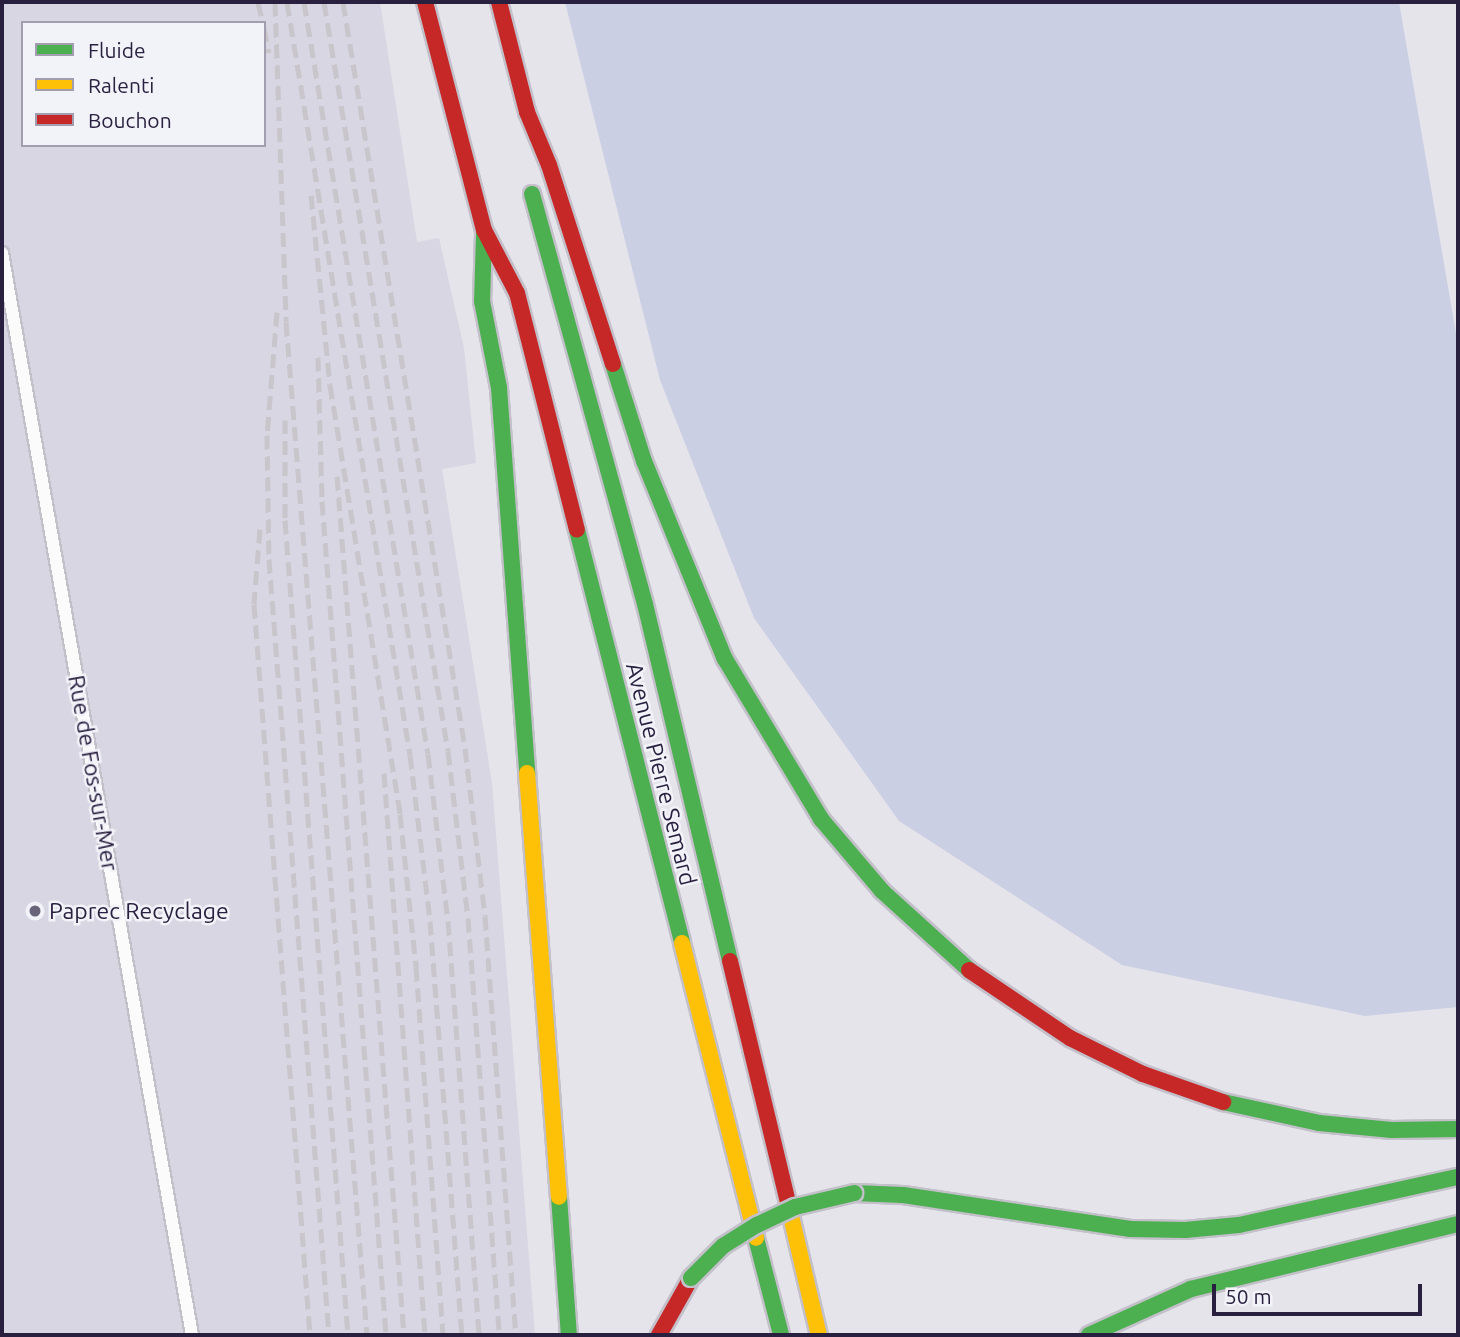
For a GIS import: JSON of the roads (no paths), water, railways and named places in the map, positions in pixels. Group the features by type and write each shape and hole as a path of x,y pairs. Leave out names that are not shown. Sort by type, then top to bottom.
{"main road":[{"path":"425,2 484,230 482,301 499,388 569,1335"},
{"path":"499,2 527,112 549,165 644,461 725,659 821,819 882,891 943,951 1012,1002 1070,1038 1143,1074 1221,1102 1319,1123 1392,1130 1458,1129"},
{"path":"527,112 526,166 645,604 819,1335"},
{"name":"Avenue Pierre Semard","path":"484,230 516,293 781,1335"},
{"path":"659,1335 691,1278 723,1246 757,1225 795,1207 854,1194 903,1195 1130,1229 1185,1230 1239,1225 1458,1177"},
{"path":"1089,1335 1191,1289 1458,1224"}],"lane":[{"name":"Rue de Fos-sur-Mer","path":"2,253 192,1335"}],"railway":[{"path":"258,2 263,21"},
{"path":"275,2 286,322 367,1335"},
{"path":"287,2 410,755 430,921 462,1335"},
{"path":"304,2 428,754 448,921 479,1335"},
{"path":"324,2 448,751 468,918 499,1335"},
{"path":"343,2 465,748 485,916 516,1335"},
{"path":"266,38 269,53"},
{"path":"311,195 330,385 400,814 416,967 443,1335"},
{"path":"277,312 267,435 269,559 329,1335"},
{"path":"318,357 322,501 386,1335"},
{"path":"285,420 285,520 348,1335"},
{"path":"337,476 404,1335"},
{"path":"260,529 254,604 310,1335"},
{"path":"384,773 425,1335"}],"place":[{"name":"Paprec Recyclage","path":"35,911"}]}
